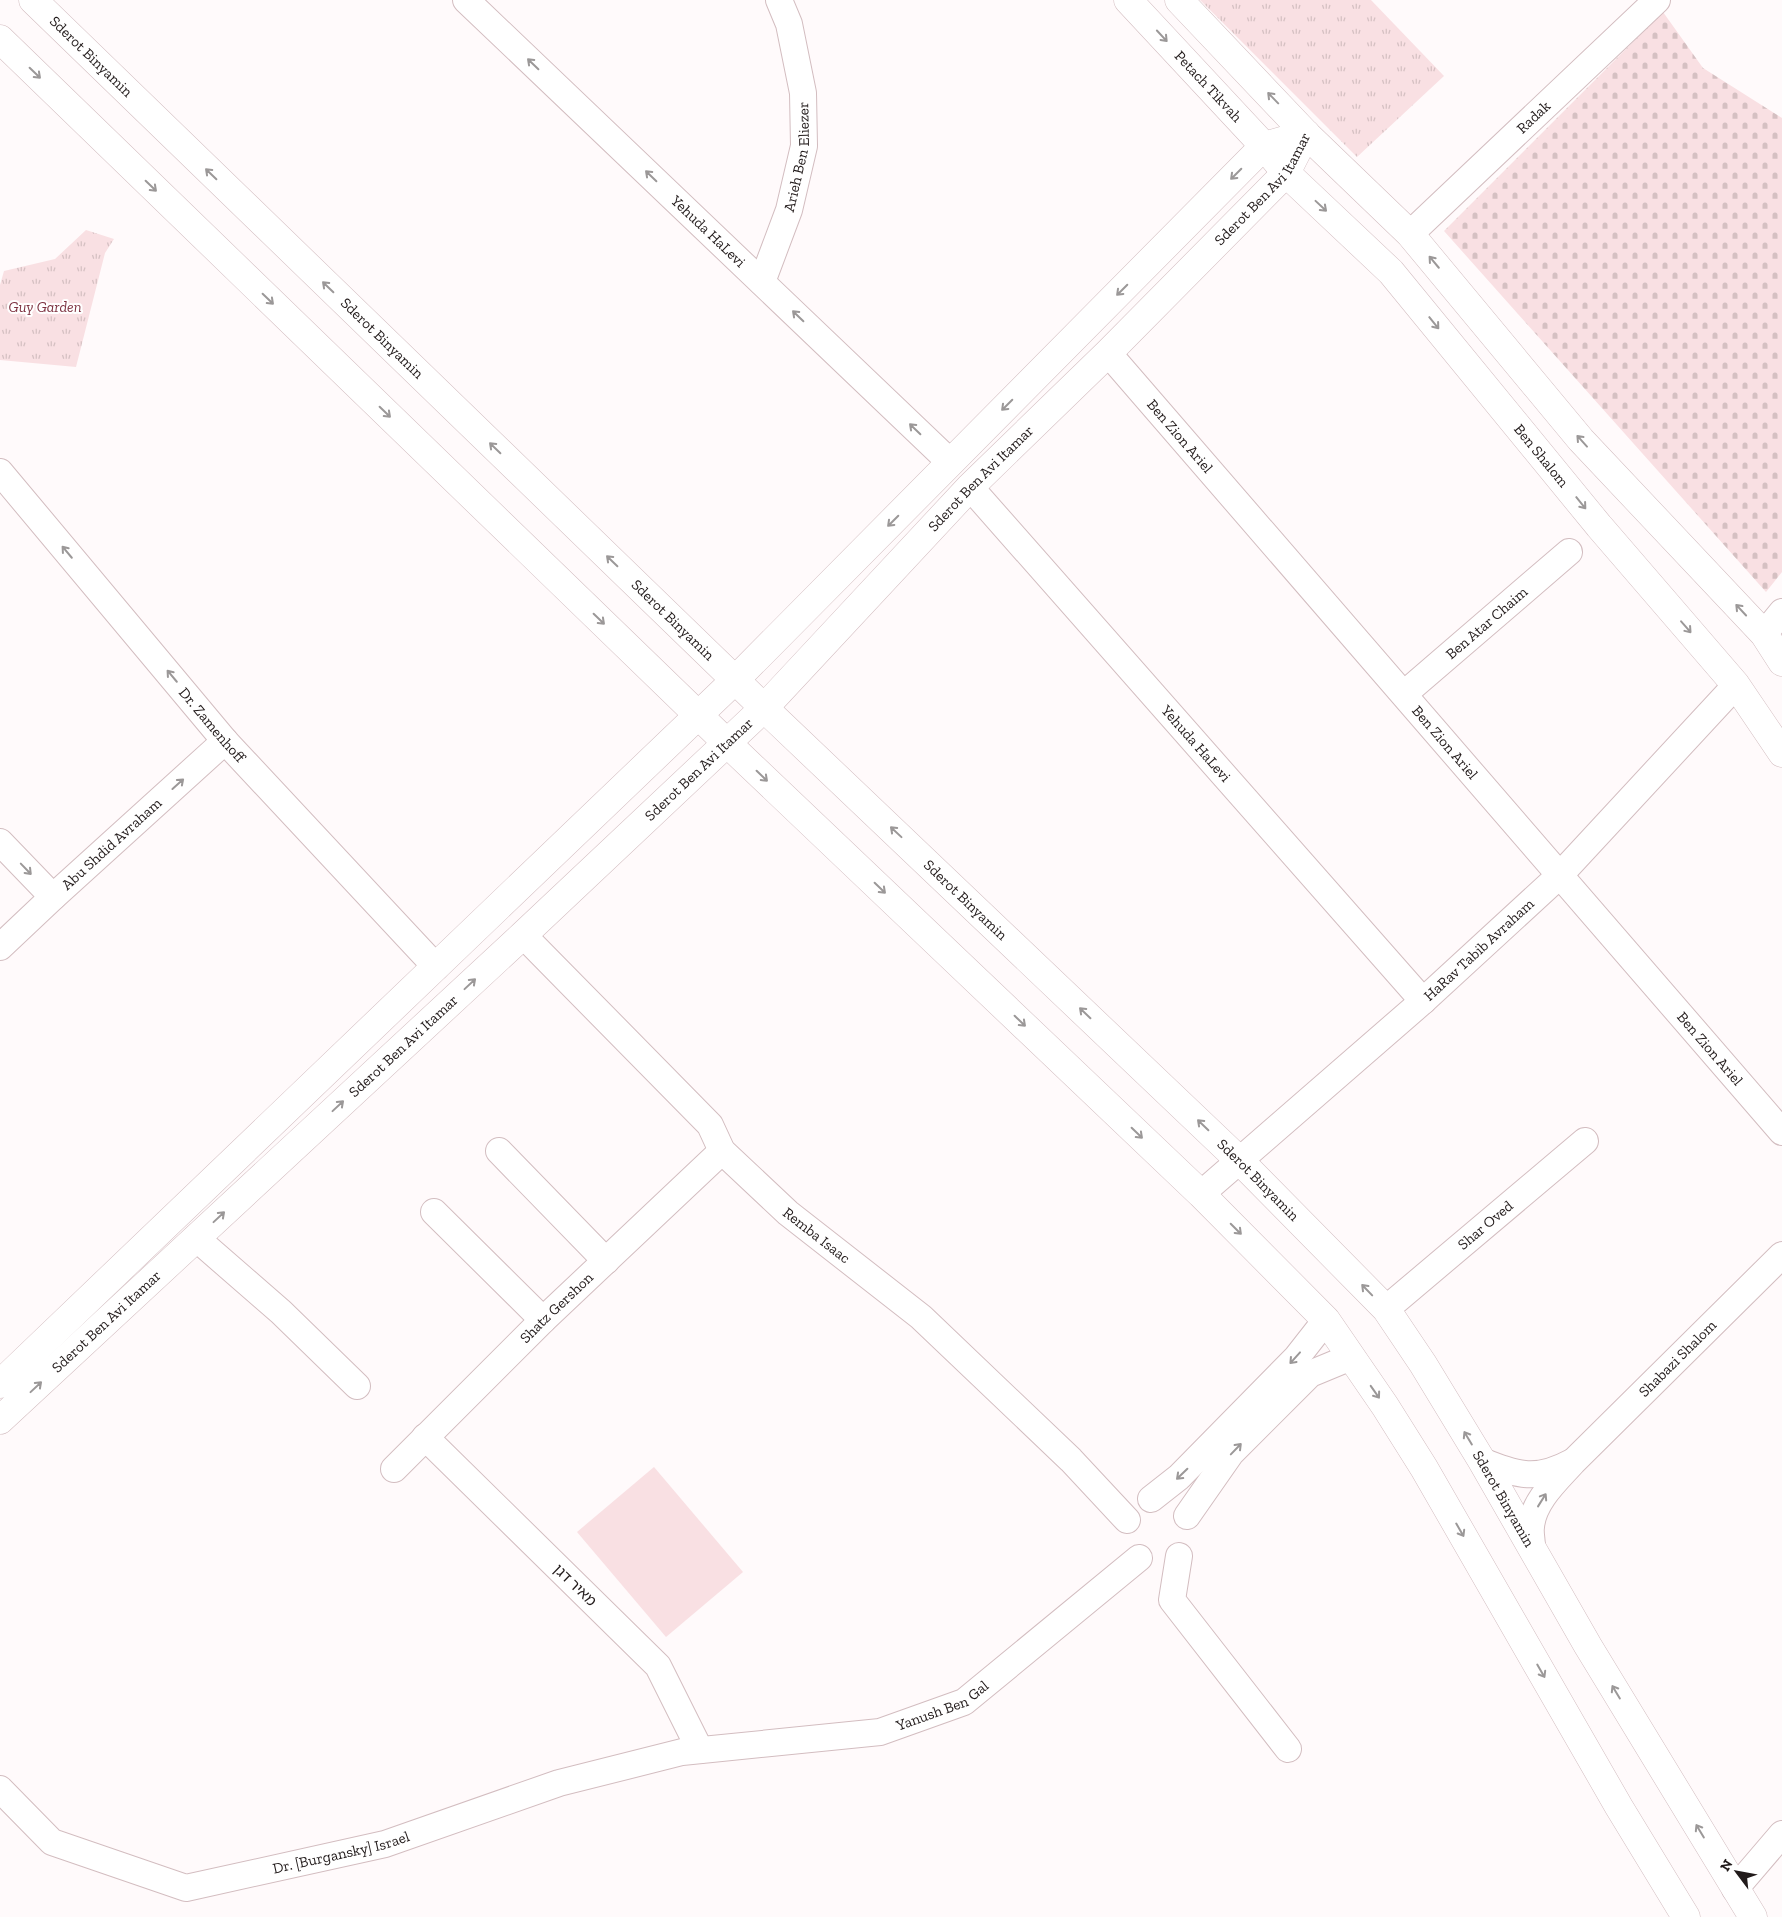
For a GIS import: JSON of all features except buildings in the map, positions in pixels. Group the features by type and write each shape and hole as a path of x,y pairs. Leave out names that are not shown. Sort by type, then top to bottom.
{"main road":[{"name":"Sderot Binyamin","path":"33,0 764,708 1240,1161 1386,1309 1423,1364 1532,1547 1588,1646 1753,1917"},
{"name":"Petach Tikvah","path":"1128,0 1264,146 1286,173"},
{"path":"1179,0 1306,134 1410,234 1582,440 1764,634 1782,662"},
{"path":"0,38 181,216 727,743 1202,1194 1326,1320 1385,1406 1424,1468 1619,1807 1686,1917"},
{"name":"Sderot Ben Avi Itamar","path":"0,1384 735,680 1264,146 1306,134"},
{"name":"Sderot Ben Avi Itamar","path":"0,1420 523,935 764,708 970,487 1108,353 1286,173 1306,134"},
{"name":"Ben Shalom","path":"1286,173 1391,272 1600,526 1736,685 1782,754"}],"street":[{"name":"Yehuda HaLevi","path":"466,0 950,462"},
{"name":"Arieh Ben Eliezer","path":"762,282 789,210 804,146 803,93 790,24 779,0"},
{"name":"Radak","path":"1410,234 1657,0"},
{"name":"Ben Zion Ariel","path":"1108,353 1782,1132"},
{"name":"Dr. Zamenhoff","path":"0,472 225,740 436,967"},
{"name":"Yehuda HaLevi","path":"970,487 1423,1001"},
{"name":"Ben Atar Chaim","path":"1404,694 1569,552"},
{"path":"1764,634 1782,612"},
{"name":"HaRav Tabib Avraham","path":"1202,1194 1423,1001 1559,876 1736,685"},
{"name":"Abu Shdid Avraham","path":"0,947 225,740"},
{"path":"0,842 53,897"},
{"name":"Remba Isaac","path":"523,935 710,1126 722,1151 788,1213 921,1317 1071,1460 1127,1520"},
{"name":"Shar Oved","path":"1386,1309 1585,1141"},
{"path":"499,1151 606,1260"},
{"name":"Shatz Gershon","path":"394,1469 543,1320 722,1151"},
{"path":"434,1212 543,1320"},
{"path":"196,1238 280,1312 357,1386"},
{"name":"Shabazi Shalom","path":"1532,1547 1531,1527 1535,1511 1545,1494 1573,1462 1782,1255"},
{"path":"1151,1499 1162,1499 1172,1502 1181,1508 1187,1516 1190,1537 1186,1548 1170,1562 1149,1563 1139,1558 1126,1541 1125,1530 1127,1520 1136,1507 1151,1499 1178,1478 1290,1364 1326,1320"},
{"path":"1187,1516 1231,1453 1310,1374 1351,1357"},
{"name":"מאיר דגן","path":"425,1437 658,1666 700,1750"},
{"name":"Shabazi Shalom","path":"1482,1462 1507,1472 1529,1475 1553,1472 1573,1462"},
{"path":"1179,1556 1172,1600 1288,1749"},
{"name":"Yanush Ben Gal","path":"700,1750 880,1732 964,1702 1139,1558"},
{"name":"Dr. [Burgansky] Israel","path":"0,1789 52,1842 186,1888 385,1844 558,1783 682,1752 700,1750"},
{"path":"1735,1889 1782,1834"}],"green space":[{"path":"1200,0 1371,0 1444,76 1357,157"},
{"path":"1663,12 1703,68 1782,118 1782,572 1766,592 1444,231"},
{"name":"Guy Garden","path":"86,230 114,239 105,253 76,367 0,360 0,285 4,271 55,259"},
{"path":"654,1467 743,1572 666,1637 577,1532"}]}
